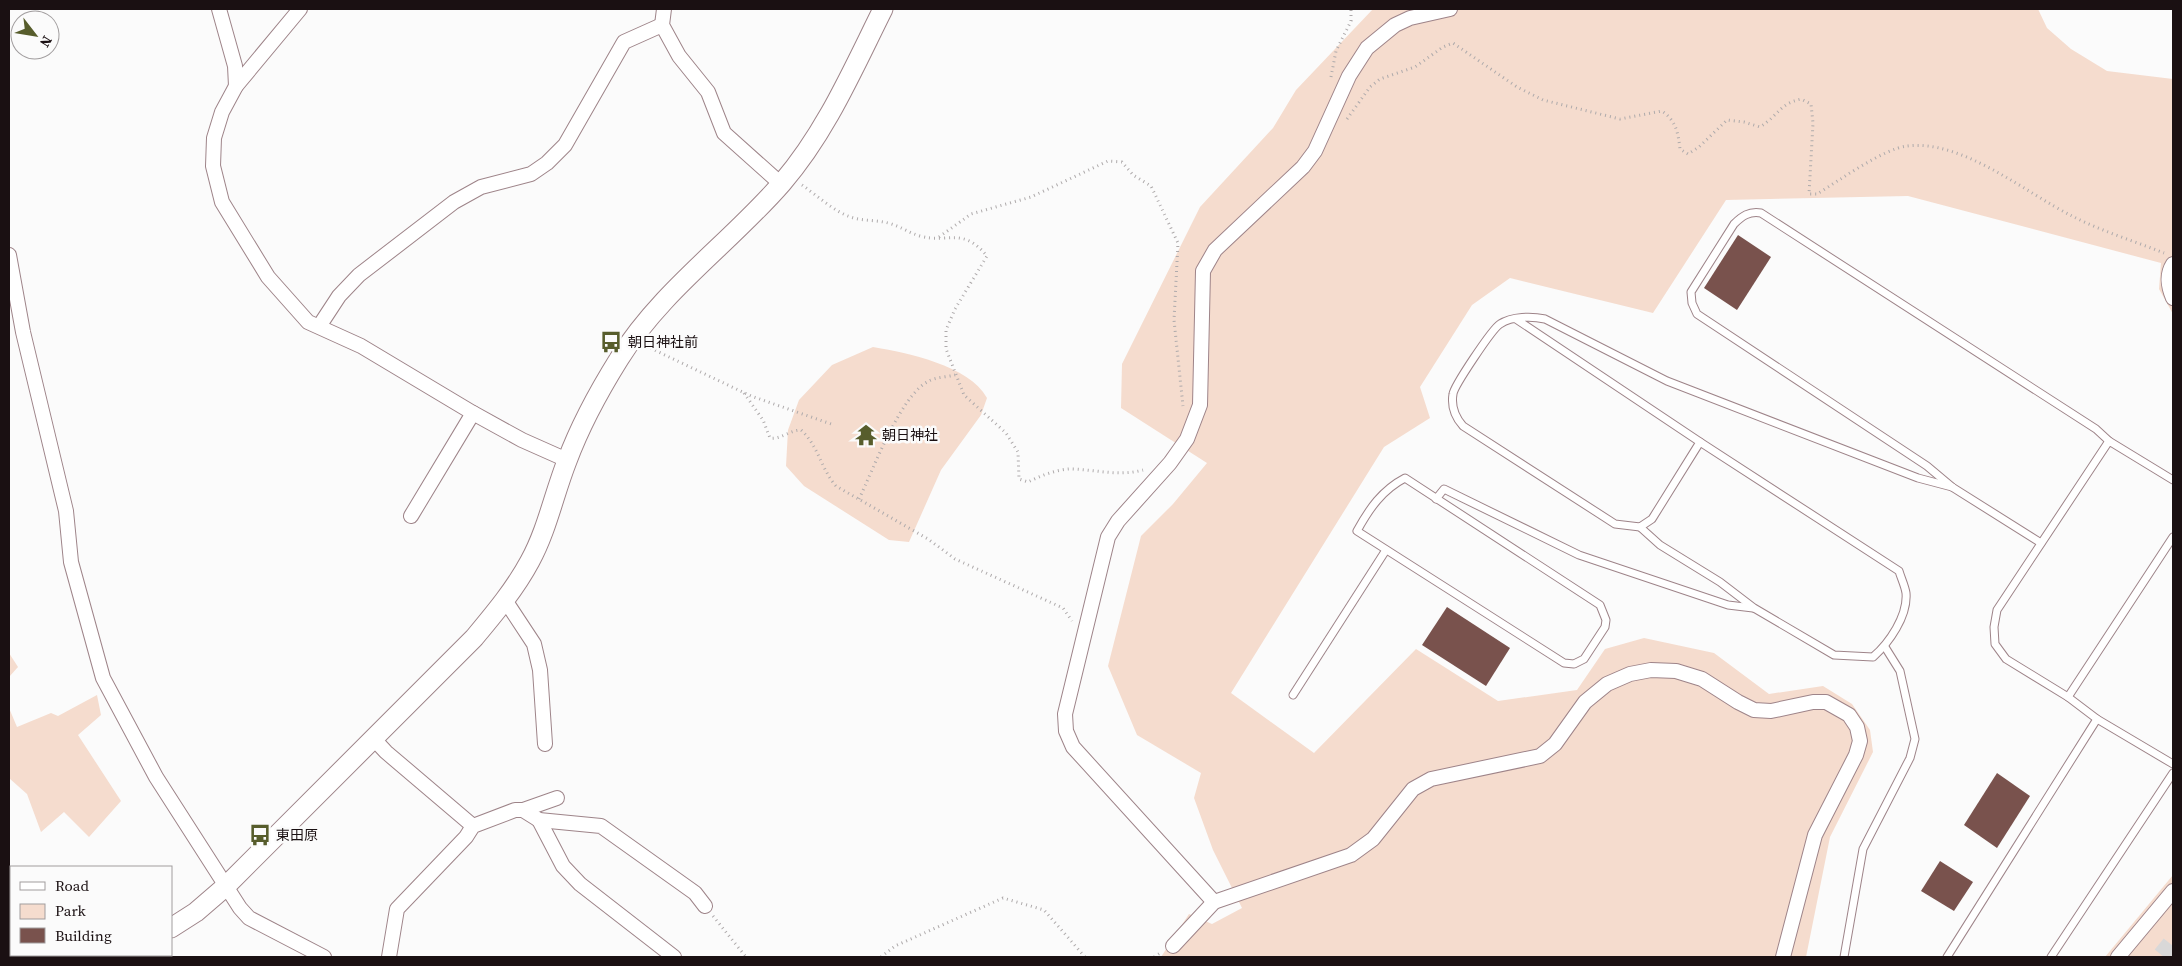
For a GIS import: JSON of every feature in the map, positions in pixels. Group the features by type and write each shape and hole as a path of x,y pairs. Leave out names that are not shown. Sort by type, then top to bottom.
{"street":[{"path":"219,9 235,66 236,86"},
{"path":"300,9 236,86 222,112 214,138 213,166 222,202 268,277 308,322 320,325 361,346 473,413 522,440 567,460"},
{"path":"664,9 662,25 679,56 708,92 724,133 785,179"},
{"path":"172,927 196,912 225,888 474,638 505,600 530,562 542,535 567,460 591,409 632,339 650,317 785,179 816,140 883,9"},
{"path":"1214,902 1073,747 1066,731 1065,714 1108,537 1118,521 1170,463 1186,439 1200,405 1203,271 1215,250 1303,168 1315,150 1349,76 1367,48 1395,25 1410,18 1450,9"},
{"path":"320,325 339,296 359,275 454,202 481,187 531,174 547,163 565,146 624,42 662,25"},
{"path":"9,255 23,332 65,502 71,562 103,678 156,777 219,874 225,888 249,918 324,957"},
{"path":"2173,264 2169,271 2169,288 2173,298"},
{"path":"411,516 473,413"},
{"path":"505,600 534,644 540,670 545,744"},
{"path":"1173,946 1214,902 1351,855 1373,839 1413,789 1431,779 1540,756 1555,744 1585,702 1607,684 1630,674 1651,670 1676,671 1702,679 1754,710 1771,711 1813,702 1826,702 1849,715 1857,727 1860,741 1856,756 1815,834 1783,957"},
{"path":"373,738 386,752 473,826"},
{"path":"389,957 397,909 466,838 473,826 515,810 523,810 557,798"},
{"path":"523,810 538,820 563,866 580,884 674,957"},
{"path":"538,820 601,826 695,893 704,906"},
{"path":"2118,957 2173,891"},
{"path":"50,957 62,956"}],"lane":[{"path":"2041,543 1952,487 1927,466 1697,314 1692,303 1692,292 1734,224 1742,216 1752,212 1761,213 2096,429 2109,441 2173,480"},
{"path":"1516,319 1700,442 1898,570 1906,592 1906,608 1885,647 1873,658 1834,656 1754,608 1720,582 1660,545 1640,527 1615,524 1463,426 1455,416 1453,392 1482,346 1500,324 1516,319 1534,316 1545,318 1667,381 1918,478 1952,487"},
{"path":"2109,441 1997,610 1994,627 1996,644 2006,659 2068,697 2097,719 2173,764"},
{"path":"1640,527 1652,520 1700,442"},
{"path":"1405,478 1436,499 1600,605 1606,620 1605,627 1584,659 1574,664 1564,663 1357,531 1371,506 1395,484 1405,478"},
{"path":"1436,499 1444,490 1579,555 1728,605 1754,608"},
{"path":"2068,697 2173,537"},
{"path":"1293,695 1386,550"},
{"path":"1844,957 1863,849 1910,758 1915,739 1900,671 1885,647"},
{"path":"1958,957 1949,955 2097,719"},
{"path":"2051,957 2173,773"}],"path":[{"path":"1330,79 1336,51 1351,21 1352,9"},
{"path":"1330,119 1341,124 1380,79 1415,67 1443,46 1453,43 1517,87 1542,100 1620,119 1662,111 1677,129 1680,149 1688,154 1699,147 1727,120 1744,122 1760,127 1772,120 1786,102 1801,98 1811,104 1813,123 1809,194 1818,194 1870,161 1906,146 1934,147 1980,163 2079,219 2173,256"},
{"path":"939,237 971,214 1031,197 1108,160 1122,162 1133,174 1151,186 1178,243 1174,320 1184,410"},
{"path":"785,179 853,218 887,222 906,228 921,236 964,238 979,246 987,256 955,309 946,330 946,349 964,395 1006,433 1018,452 1019,479 1028,482 1044,474 1067,469 1129,474 1170,463"},
{"path":"632,339 744,393 834,425"},
{"path":"859,499 892,430 913,392 929,381 955,375"},
{"path":"744,393 763,420 770,438 775,439 793,430 801,430 811,439 827,475 836,486 928,538 955,559 1063,608 1072,620 1072,636 1082,644"},
{"path":"881,957 894,946 1003,898 1044,910 1085,957"},
{"path":"704,906 746,957"}],"green space":[{"path":"1373,9 2038,9 2047,28 2071,49 2107,71 2173,79 2173,314 2159,289 2161,263 1908,196 1726,200 1653,313 1510,278 1472,305 1420,387 1430,418 1384,447 1231,693 1314,753 1416,649 1498,701 1577,690 1605,649 1644,638 1714,653 1769,694 1823,686 1852,704 1870,730 1873,752 1830,837 1806,957 1161,957 1189,914 1212,924 1242,908 1213,850 1194,798 1201,773 1137,735 1108,666 1141,536 1173,504 1207,463 1121,408 1122,364 1200,207 1273,128 1296,90"},
{"path":"873,347 919,357 952,369 966,377 987,398 981,415 941,470 909,542 889,540 804,486 786,466 788,430 799,400 832,365"},
{"path":"9,653 18,667 9,677"},
{"path":"97,695 101,715 78,735 121,801 89,837 64,812 41,832 27,794 9,778 9,708 17,727 51,713 58,716"},
{"path":"2173,875 2173,957 2105,957"}],"building":[{"path":"1738,235 1771,257 1737,310 1704,288"},
{"path":"1447,607 1510,648 1486,686 1422,645"},
{"path":"1997,773 2030,796 1997,848 1964,825"},
{"path":"1940,861 1973,882 1954,911 1921,891"}],"tunnel":[{"path":"2164,957 2173,946"}],"place":[{"name":"朝日神社前","path":"611,342"},
{"name":"朝日神社","path":"866,435"},
{"name":"東田原","path":"260,835"}]}
